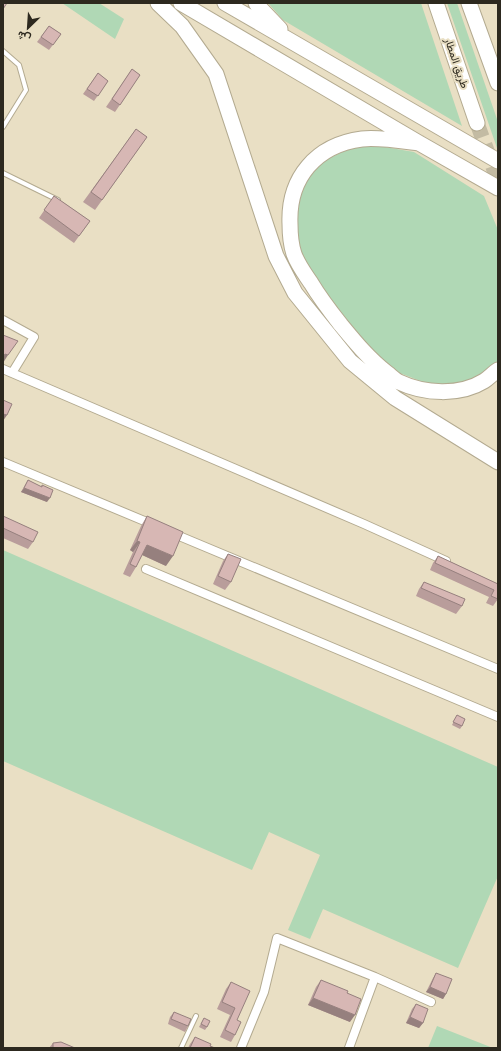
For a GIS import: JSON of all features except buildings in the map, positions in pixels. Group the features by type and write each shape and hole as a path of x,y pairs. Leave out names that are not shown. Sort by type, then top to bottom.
{"highway":[{"path":"158,3 182,26 216,74 276,256 295,292 350,360 389,394 498,462"},
{"path":"181,3 498,188"},
{"path":"225,3 498,161"},
{"path":"256,3 290,40"},
{"name":"طريق المطار","path":"436,3 477,123"},
{"path":"469,3 498,78"},
{"path":"419,143 364,138 334,146 313,161 302,174 295,188 291,204 289,218 290,238 294,254 301,268 327,308 360,348 378,366 398,381 428,391 443,392 472,387 484,381 498,370"}],"street":[{"path":"3,320 34,337 12,373"},
{"path":"3,369 350,518 456,566"},
{"path":"3,462 498,669"},
{"path":"146,569 498,717"},
{"path":"241,1048 264,992 277,938 431,1002"},
{"path":"349,1048 375,978"}],"lane":[{"path":"3,52 19,65 26,90 3,126"},
{"path":"3,173 64,203"},
{"path":"181,1048 196,1016"}],"green space":[{"path":"62,3 99,3 124,19 115,39"},
{"path":"268,3 421,3 462,126 283,20"},
{"path":"447,3 457,3 498,122 498,151"},
{"path":"361,146 385,147 414,152 484,196 498,230 498,363 482,375 465,382 446,386 423,382 397,372 382,360 357,334 314,280 301,251 294,226 298,203 304,184 315,167 324,161 342,152"},
{"path":"3,550 498,767 498,876 458,968 323,909 310,939 288,930 320,855 269,832 252,870 3,761"},
{"path":"437,1026 493,1048 428,1048"}],"tunnel":[{"path":"477,123 498,181"}]}
